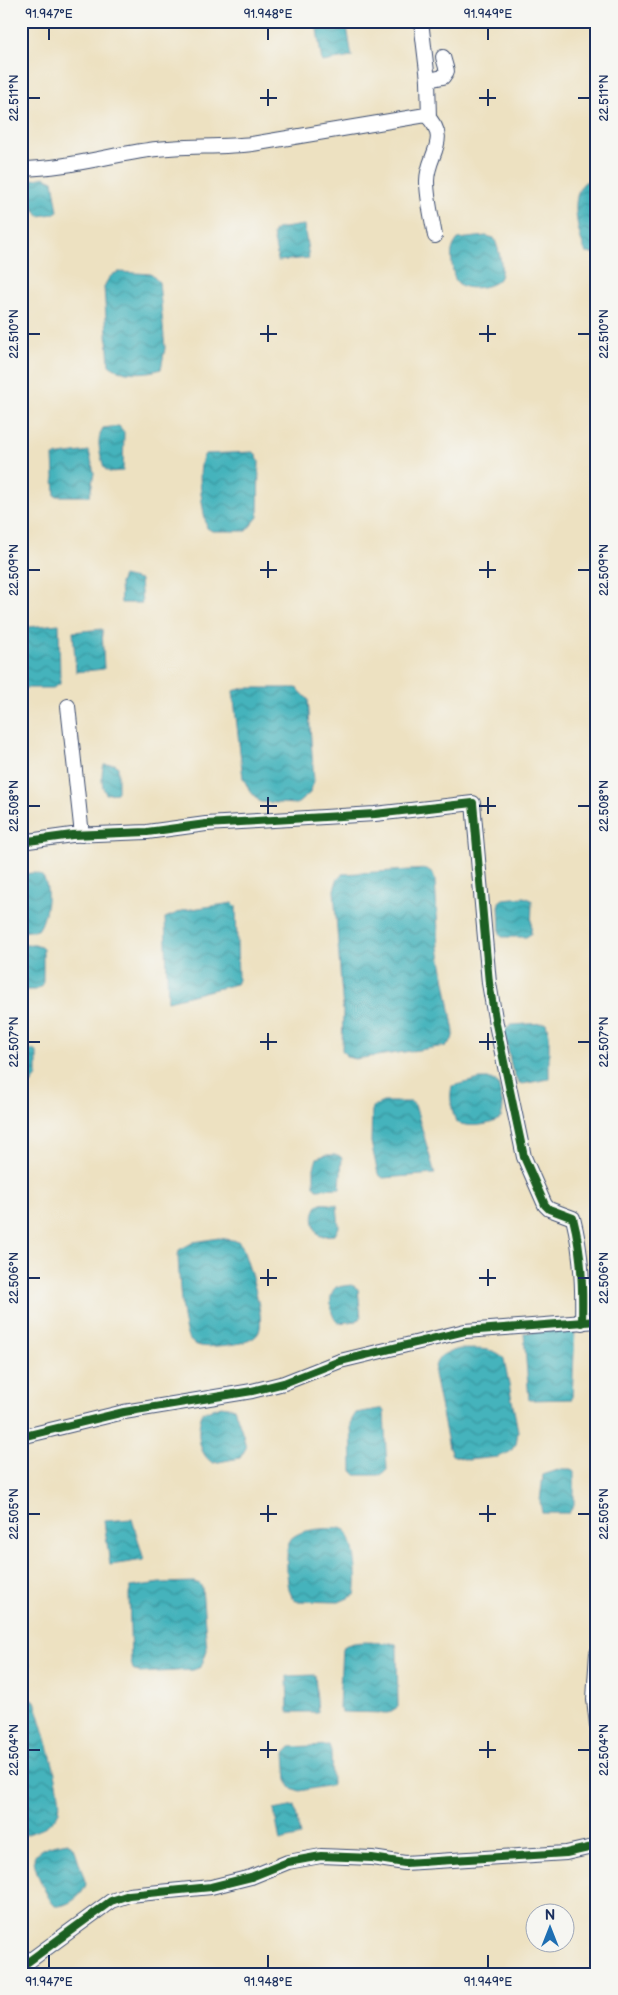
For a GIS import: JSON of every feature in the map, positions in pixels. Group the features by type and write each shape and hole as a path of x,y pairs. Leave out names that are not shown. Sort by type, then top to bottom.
{"street":[{"path":"421,21 428,80 429,118"},
{"path":"428,80 444,77 446,71 443,57"},
{"path":"21,169 54,168 149,150 243,145 426,115 434,123 438,134 436,151 427,179 435,236"},
{"path":"68,706 82,835"},
{"path":"21,842 82,835 147,832 206,824 375,814 473,803 489,983 516,1123 524,1157 545,1205 549,1209 568,1214 573,1218 579,1243 583,1284 582,1323"},
{"path":"21,1437 124,1412 252,1391 284,1383 340,1361 465,1331 597,1321"},
{"path":"597,1653 594,1699 597,1725"},
{"path":"21,1967 111,1901 129,1895 211,1887 250,1877 288,1862 321,1856 372,1858 405,1863 566,1853 597,1846"}],"water":[{"path":"346,21 352,57 322,62 316,23"},
{"path":"44,177 53,181 58,211 53,214 39,216 32,203 30,185 31,180"},
{"path":"597,177 597,254 586,253 578,228 576,208 579,191 583,184"},
{"path":"304,225 309,258 278,261 273,234 276,229"},
{"path":"486,236 494,238 497,247 501,264 499,279 490,285 478,288 461,285 457,282 453,271 452,254 454,245 458,239"},
{"path":"119,272 151,274 159,282 165,348 161,369 134,373 120,371 109,365 104,287 111,276"},
{"path":"119,426 124,432 123,471 109,472 104,468 99,448 99,438 103,428"},
{"path":"89,451 94,473 90,496 55,496 53,456"},
{"path":"253,452 259,461 258,517 246,531 212,531 207,528 200,479 202,461 205,454"},
{"path":"123,576 140,580 142,603 121,603 120,583"},
{"path":"59,624 60,684 53,688 23,688 21,685 21,634 28,627"},
{"path":"102,629 104,669 76,672 73,632"},
{"path":"245,688 297,688 308,699 314,781 310,793 297,804 260,802 250,791 243,778 233,691"},
{"path":"115,764 118,767 118,791 117,793 106,794 102,784 103,768 104,765"},
{"path":"427,869 433,873 435,881 439,948 454,1032 452,1040 446,1046 355,1059 347,1057 342,1050 343,1011 334,890 337,880 342,874"},
{"path":"40,874 45,881 47,903 38,930 21,932 21,875"},
{"path":"524,897 532,900 531,934 526,937 502,937 500,934 499,902 503,899"},
{"path":"233,903 236,906 238,980 236,984 168,1001 165,918 185,910"},
{"path":"21,945 35,945 43,948 43,981 42,986 35,990 21,990"},
{"path":"546,1023 549,1034 549,1079 522,1084 518,1082 512,1069 504,1031 511,1025"},
{"path":"21,1049 30,1049 37,1052 37,1076 31,1084 21,1084"},
{"path":"480,1079 491,1079 498,1083 503,1107 501,1118 491,1123 479,1125 466,1125 456,1122 451,1104 452,1086"},
{"path":"383,1102 411,1102 415,1105 435,1174 383,1178 378,1174 371,1142 372,1107"},
{"path":"325,1155 338,1155 342,1158 340,1188 317,1189 314,1185 314,1168 317,1158"},
{"path":"321,1203 337,1205 339,1227 335,1235 320,1236 315,1229 313,1219 315,1209"},
{"path":"219,1238 238,1241 242,1246 259,1305 260,1328 257,1335 244,1342 210,1347 195,1344 186,1333 178,1256 179,1250 194,1242"},
{"path":"352,1285 358,1289 361,1318 356,1321 338,1323 331,1311 331,1295 336,1287"},
{"path":"575,1330 572,1399 529,1400 524,1333"},
{"path":"460,1349 490,1350 496,1352 504,1359 518,1431 516,1444 510,1452 498,1457 467,1460 452,1455 434,1375 436,1363 441,1356"},
{"path":"221,1406 234,1408 246,1448 240,1458 213,1463 208,1459 201,1447 199,1425 203,1412"},
{"path":"383,1409 384,1412 387,1470 381,1475 356,1475 352,1471 351,1421 356,1413"},
{"path":"561,1469 571,1469 574,1472 574,1505 569,1513 542,1513 540,1501 543,1475"},
{"path":"132,1519 144,1560 110,1565 104,1521"},
{"path":"343,1528 351,1541 355,1560 355,1595 339,1602 296,1601 292,1597 288,1582 288,1542 293,1537 306,1531"},
{"path":"194,1582 200,1584 202,1588 207,1650 201,1667 193,1670 140,1673 133,1669 131,1662 129,1594 131,1587 160,1583"},
{"path":"358,1642 396,1644 397,1649 398,1707 388,1713 342,1712 339,1708 342,1648"},
{"path":"21,1646 30,1666 21,1673"},
{"path":"315,1675 318,1712 288,1712 287,1676"},
{"path":"21,1696 35,1701 51,1757 60,1802 59,1811 52,1821 38,1830 21,1836"},
{"path":"329,1745 331,1751 332,1785 299,1791 290,1787 287,1780 285,1753 291,1747"},
{"path":"295,1806 300,1836 280,1841 274,1810"},
{"path":"68,1842 75,1850 86,1884 82,1893 74,1900 64,1905 55,1906 40,1881 34,1859 41,1849"}],"cycle path":[{"path":"21,842 72,835 147,832 206,824 375,814 473,803 489,983 496,1024 524,1157 545,1205 549,1209 573,1218 581,1270 582,1323"},
{"path":"21,1437 124,1412 252,1391 284,1383 340,1361 465,1331 597,1321"},
{"path":"21,1967 111,1901 129,1895 211,1887 251,1877 288,1862 321,1856 372,1858 405,1863 566,1853 597,1846"}]}
